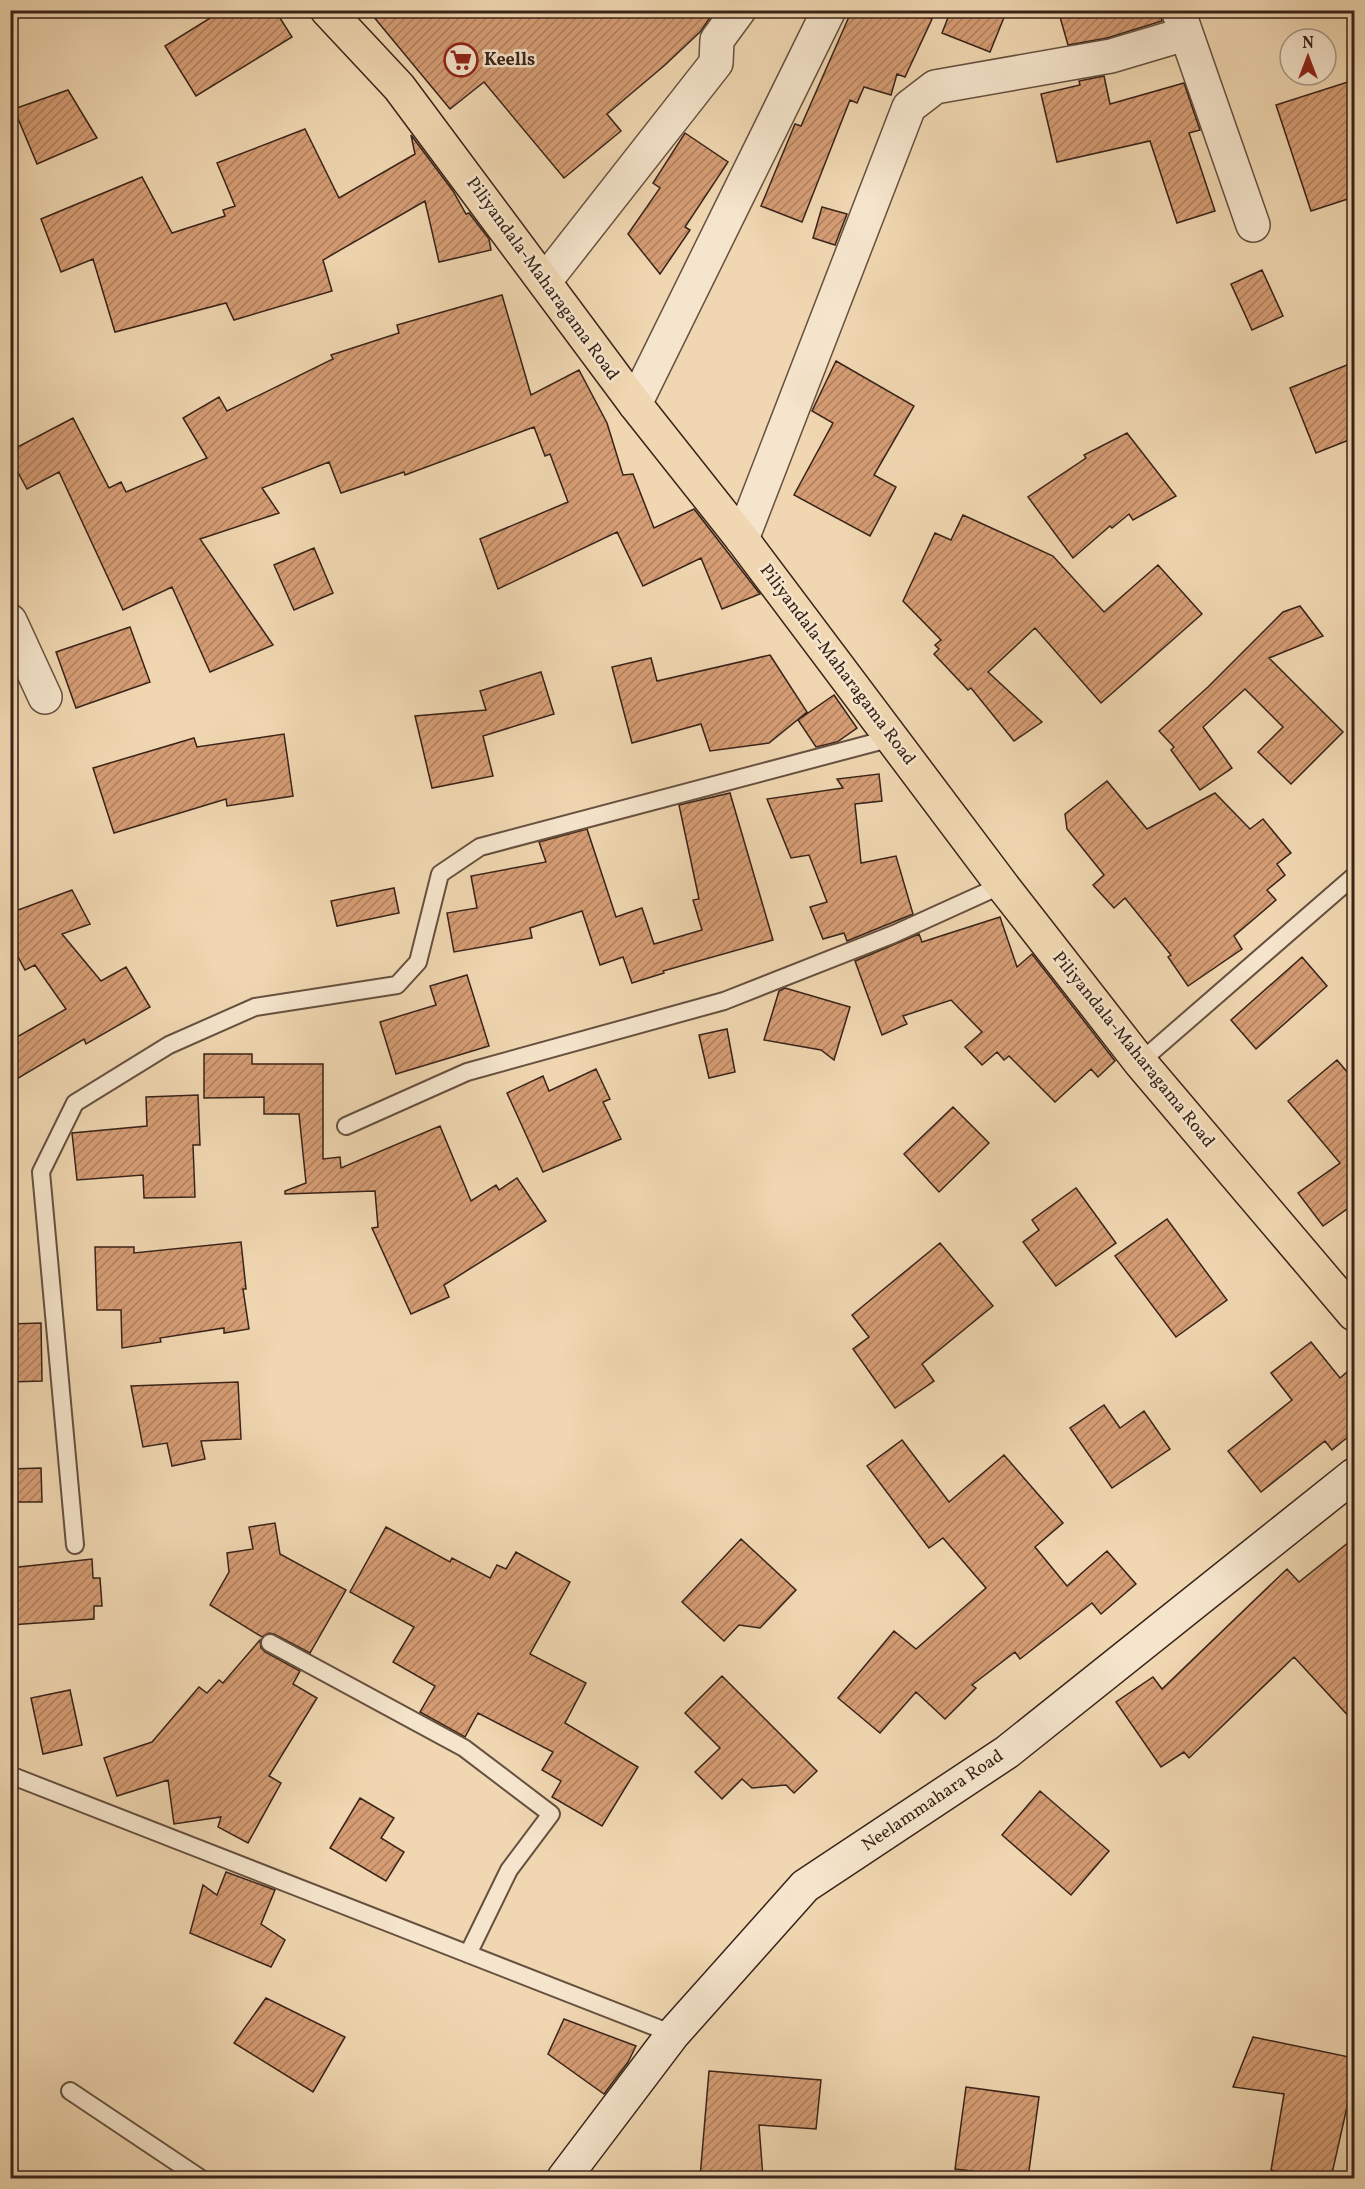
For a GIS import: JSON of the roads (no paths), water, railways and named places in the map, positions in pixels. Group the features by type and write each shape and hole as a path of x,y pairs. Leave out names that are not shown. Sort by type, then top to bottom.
{"main road":[{"name":"Piliyandala-Maharagama Road","path":"327,10 399,87 635,404 742,539 1002,885 1140,1062 1354,1314"}],"street":[{"path":"544,281 716,63 717,40 739,10"},
{"path":"635,404 829,10"},
{"path":"742,539 909,107 935,87 1112,56 1182,22 1253,225"},
{"path":"10,621 45,697"},
{"name":"Neelammahara Road","path":"564,2178 673,2034 805,1886 1007,1752 1354,1474"}],"lane":[{"path":"75,1545 41,1172 75,1102 169,1045 255,1007 397,984 418,962 440,874 480,847 892,738"},
{"path":"1140,1062 1354,876"},
{"path":"346,1126 467,1072 724,1001 894,934 1002,885"},
{"path":"270,1643 464,1748 551,1814 509,1870 468,1954"},
{"path":"10,1775 673,2034"},
{"path":"70,2091 200,2178"}],"place":[{"name":"Keells","path":"461,60"}]}
